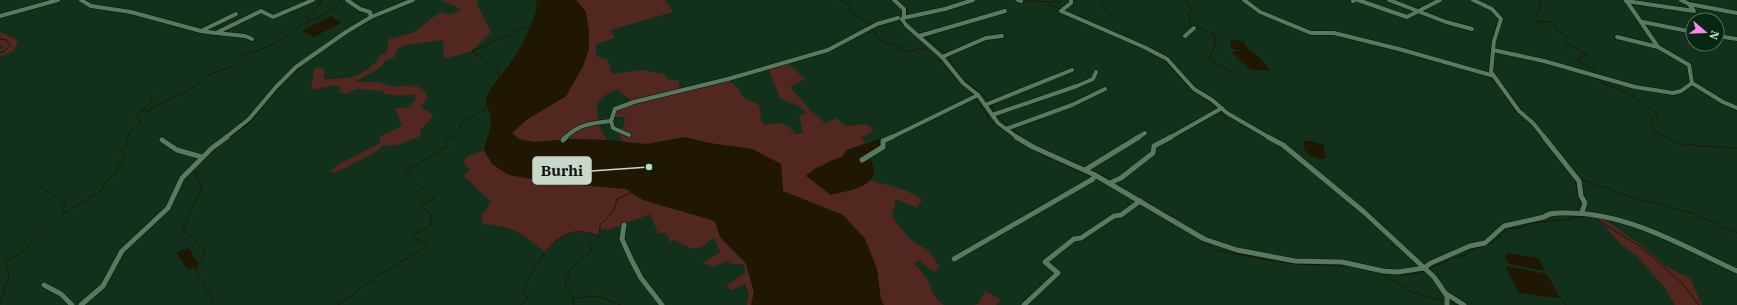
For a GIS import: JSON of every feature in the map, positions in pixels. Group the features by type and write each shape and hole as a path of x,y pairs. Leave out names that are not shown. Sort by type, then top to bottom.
{"street":[{"path":"0,16 58,0"},
{"path":"81,0 91,6 131,12 165,20 178,26 201,31 245,36 252,39"},
{"path":"216,33 261,11 273,17 314,0"},
{"path":"347,0 348,2 370,12 371,17"},
{"path":"80,305 103,286 122,251 168,208 182,178 202,157 249,119 276,87 296,67 346,32 371,17 413,0"},
{"path":"894,0 900,0"},
{"path":"894,0 904,9 902,18 906,26 942,57 963,83 978,95 992,115 1006,129 1033,147 1110,183 1203,238 1237,250 1295,261 1342,262 1383,271 1398,272 1424,268 1470,246 1485,242 1498,229 1504,226 1544,217 1548,214 1582,212 1623,220 1638,225 1737,271"},
{"path":"629,135 613,128 611,121 615,109 634,102 728,79 828,50 877,24 945,9 973,0"},
{"path":"1071,0 1071,3 1061,11 1144,47 1167,59 1194,89 1235,118 1283,146 1324,177 1434,277 1447,296 1447,305"},
{"path":"1244,0 1260,12 1311,33 1334,33 1406,50 1466,69 1494,76"},
{"path":"1358,0 1407,17 1426,6 1431,6 1440,0"},
{"path":"1389,0 1446,22 1472,30"},
{"path":"1473,0 1492,9 1501,19 1494,41 1491,72 1518,111 1533,123 1579,181 1581,196 1585,203 1582,212"},
{"path":"1626,0 1694,10 1689,4"},
{"path":"1626,0 1643,22 1658,47"},
{"path":"1681,0 1689,4 1737,13"},
{"path":"919,36 1005,11"},
{"path":"201,31 236,14"},
{"path":"1643,22 1685,30"},
{"path":"1185,36 1194,28"},
{"path":"942,57 986,38 1002,36"},
{"path":"1617,37 1658,47 1689,65 1692,83 1723,102 1737,108"},
{"path":"1725,37 1737,39"},
{"path":"1493,50 1544,61 1634,87 1673,92 1681,91 1692,83"},
{"path":"984,105 1072,70"},
{"path":"992,115 1077,86 1093,79 1096,72"},
{"path":"1006,129 1072,105 1105,89"},
{"path":"862,160 883,147 883,141 978,95"},
{"path":"1110,183 1121,178 1153,153 1154,146 1222,108"},
{"path":"563,140 572,129 580,126 611,121"},
{"path":"1085,170 1145,133"},
{"path":"162,140 177,150 202,157"},
{"path":"954,260 1093,179 1095,175"},
{"path":"1024,305 1058,273 1045,262 1074,239 1081,238 1114,216 1121,215 1140,201"},
{"path":"624,225 622,239 631,259 641,278 662,305"},
{"path":"44,285 61,294 72,305"},
{"path":"1444,292 1464,305"}],"shaded area":[{"path":"478,0 477,4 491,32 472,51 444,59 443,40 404,45 397,50 394,58 386,60 377,70 356,81 379,82 389,86 416,86 424,91 428,97 420,107 433,114 428,123 420,130 421,136 397,145 383,146 371,155 335,173 329,171 341,163 380,143 379,137 402,126 395,108 407,108 416,99 413,94 401,96 386,94 382,91 357,89 346,94 339,92 341,88 336,85 311,90 314,71 317,67 325,69 324,79 346,78 362,73 378,60 379,56 386,53 389,39 413,33 440,12 451,15 461,9 442,1"},
{"path":"535,0 576,0 586,12 589,31 589,49 583,66 566,96 526,120 512,133 518,139 534,142 569,139 607,140 647,144 685,137 709,143 752,149 781,164 783,191 843,215 865,239 877,269 881,300 884,305 751,305 754,292 746,263 720,237 715,221 643,200 626,189 556,183 509,175 492,164 484,150 491,121 486,100 490,89 504,72 526,38 535,12 537,3"},
{"path":"576,0 665,0 673,12 610,30 615,38 596,44 596,56 608,60 612,74 642,70 664,74 667,79 679,81 679,91 728,79 739,89 742,96 759,105 761,113 760,119 764,125 782,123 796,132 787,135 803,133 799,116 807,113 800,107 780,98 768,68 786,62 805,79 790,87 812,112 826,124 836,118 845,126 866,124 874,130 861,138 866,143 847,150 842,157 830,161 866,184 870,180 905,190 923,200 919,203 918,208 896,199 892,217 910,239 929,251 939,267 934,272 919,260 914,263 927,278 934,296 944,305 884,305 881,300 877,269 865,239 843,215 783,191 780,164 752,149 709,143 685,137 647,144 623,143 617,130 624,127 625,117 613,117 615,109 633,102 617,89 607,94 597,103 598,123 607,140 569,139 531,142 518,138 512,133 526,120 566,96 583,66 589,49 585,12"},
{"path":"331,16 341,23 314,37 302,31"},
{"path":"0,32 18,41 14,51 0,56 0,50 4,47 0,44"},
{"path":"1231,40 1243,41 1249,49 1248,50 1253,51 1270,69 1270,71 1251,70 1232,53 1234,51 1246,50 1231,49"},
{"path":"879,139 883,141 883,147 870,155 874,170 869,181 864,185 831,195 806,176 830,161 842,157 847,150"},
{"path":"1305,141 1311,141 1324,145 1325,159 1320,159 1307,154 1303,146"},
{"path":"484,150 492,164 520,177 556,183 626,189 643,200 715,221 720,237 745,263 754,292 751,305 747,305 749,293 745,284 732,290 726,286 745,273 744,264 732,264 726,261 713,267 702,263 720,252 716,241 713,238 699,248 691,248 675,240 670,242 666,233 658,233 650,214 608,230 600,229 599,236 583,232 569,234 557,241 546,253 531,240 518,232 503,227 483,224 481,217 491,202 463,175 471,170 465,166 464,162 466,157"},
{"path":"1582,212 1602,218 1644,247 1665,266 1690,278 1702,305 1675,305 1664,287 1637,256 1619,243 1601,221"},
{"path":"189,248 199,265 188,270 176,252"},
{"path":"1508,253 1538,258 1545,271 1509,264 1505,257"},
{"path":"1505,266 1547,274 1559,296 1556,298 1519,293"},
{"path":"985,291 1001,300 996,305 974,305 979,303"}],"waterway":[{"path":"309,21 308,18 322,1 319,0"},
{"path":"142,111 149,111 157,105 188,91 210,74 234,66 244,56 276,43 303,24 318,18 338,5 342,0"},
{"path":"839,0 850,6 849,11 870,25"},
{"path":"891,0 896,5"},
{"path":"1022,1 1060,2 1060,0"},
{"path":"1107,0 1108,1 1101,7 1118,18"},
{"path":"1187,0 1187,3 1193,10 1188,13 1191,26 1213,33 1215,40 1214,46 1208,59 1233,72"},
{"path":"1540,0 1539,10 1535,17 1538,22 1553,22 1557,31 1569,37 1566,43 1587,55 1579,58 1578,61 1594,70 1595,74"},
{"path":"899,1 907,9 906,16"},
{"path":"1050,2 1049,4 1060,9"},
{"path":"1062,8 1065,4"},
{"path":"500,79 496,68 472,51 531,26"},
{"path":"873,28 878,39 882,41 910,52 918,48 927,50"},
{"path":"913,29 920,34"},
{"path":"924,36 945,53"},
{"path":"0,39 6,40 10,45 5,51 0,53"},
{"path":"948,56 961,78"},
{"path":"939,59 955,78"},
{"path":"1163,59 1189,87"},
{"path":"229,138 249,123 284,82 306,62"},
{"path":"1173,63 1177,67"},
{"path":"1488,77 1497,83"},
{"path":"1595,77 1602,83 1629,94 1657,113 1658,116 1652,117 1651,120 1656,132 1678,144 1686,146 1692,144 1699,146 1737,148"},
{"path":"957,79 973,95"},
{"path":"963,79 990,101"},
{"path":"1501,82 1524,113"},
{"path":"1499,86 1515,111 1523,117"},
{"path":"142,111 150,104 153,95"},
{"path":"1203,97 1215,105"},
{"path":"975,98 986,113"},
{"path":"991,105 995,113"},
{"path":"338,305 379,275 428,246 425,243 413,238 414,235 432,225 430,214 422,206 434,199 405,172 449,145 444,141 462,130 460,124 488,108"},
{"path":"0,304 9,276 5,262 27,249 29,244 46,231 59,217 102,190 106,182 113,176 125,156 119,153 126,145 130,132 140,123 140,119 135,114 142,111"},
{"path":"1221,111 1229,122"},
{"path":"987,115 989,120 1015,138"},
{"path":"997,116 1009,127"},
{"path":"1534,122 1581,179 1632,197 1692,213 1737,233"},
{"path":"1531,123 1542,138"},
{"path":"1012,129 1020,136"},
{"path":"1022,144 1028,147"},
{"path":"206,158 219,146"},
{"path":"1034,150 1050,159"},
{"path":"1056,161 1091,176"},
{"path":"813,170 819,167"},
{"path":"1089,169 1112,180"},
{"path":"194,170 202,188 183,230 196,241 205,252 196,270"},
{"path":"30,178 65,204 63,211 65,212"},
{"path":"1575,180 1581,208"},
{"path":"1116,183 1127,191"},
{"path":"1108,185 1128,197"},
{"path":"599,236 600,225 613,212 617,199 633,192"},
{"path":"1137,197 1154,206"},
{"path":"1139,204 1145,207"},
{"path":"1163,211 1179,221"},
{"path":"1452,258 1466,255 1469,250 1493,243 1506,229 1520,228 1533,223 1572,219 1571,217 1586,217"},
{"path":"1595,218 1642,248 1683,284 1699,305"},
{"path":"1172,223 1219,251 1295,264 1348,266"},
{"path":"521,305 528,297 523,293 536,265 556,241 565,235 574,232 586,232 599,236"},
{"path":"574,298 565,287 570,270 592,250 589,245 599,236"},
{"path":"1428,269 1449,260"},
{"path":"1351,266 1378,273 1397,275 1406,275 1424,271"},
{"path":"196,270 213,302"},
{"path":"1383,275 1412,292 1444,301"},
{"path":"574,298 598,296 621,305"},
{"path":"1559,296 1566,305"},
{"path":"574,298 572,302 574,305"},
{"path":"1451,302 1457,305"}],"place":[{"name":"Burhi","path":"649,167"}]}
